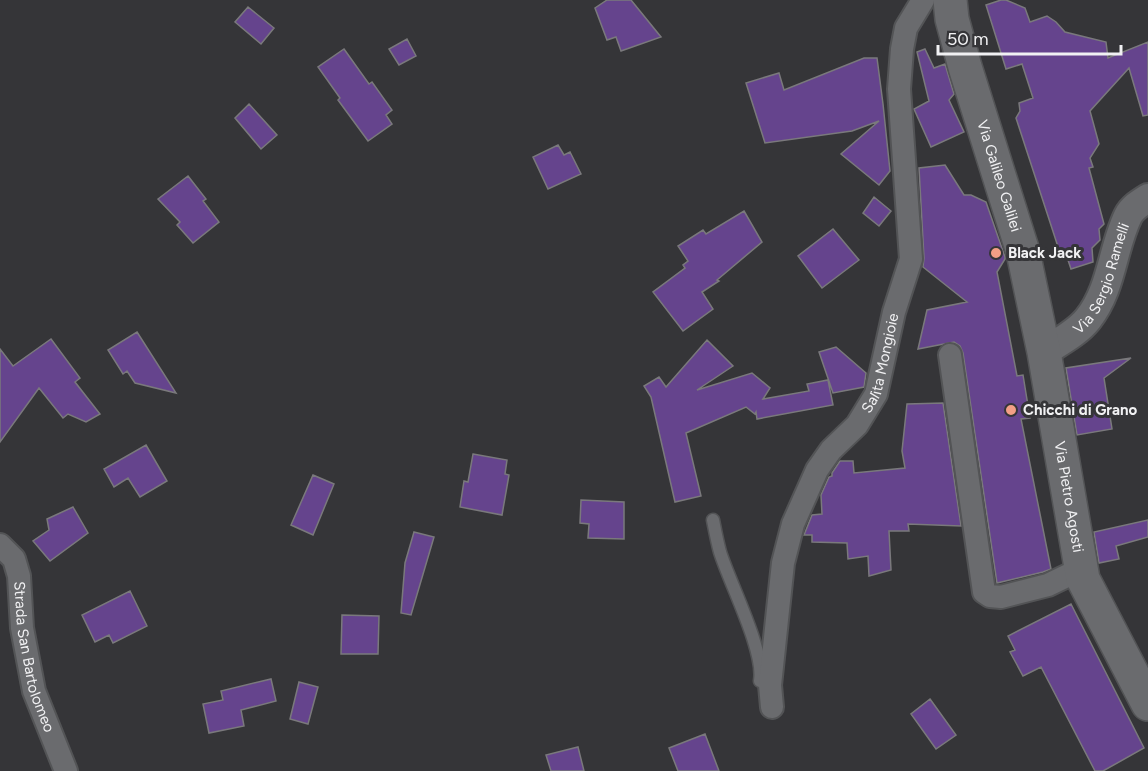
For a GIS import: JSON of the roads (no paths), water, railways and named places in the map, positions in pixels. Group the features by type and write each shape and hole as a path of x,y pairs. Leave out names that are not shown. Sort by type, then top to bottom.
{"main road":[{"name":"Via Galileo Galilei","path":"950,0 952,19 964,67 1023,252 1044,352"},
{"name":"Via Pietro Agosti","path":"1044,352 1081,569"},
{"path":"1081,569 1083,579 1148,704"}],"street":[{"name":"Salita Mongioie","path":"771,702 770,685 783,563 793,524 817,470 831,450 857,425 876,394 894,312 911,259 899,89 906,28 923,0"},
{"name":"Via Sergio Ramelli","path":"1044,352 1080,328 1089,318 1104,293 1128,215 1137,204 1148,198"},
{"path":"950,355 984,592 990,596 1001,597 1048,585 1081,569"},
{"name":"Strada San Bartolomeo","path":"0,545 14,560 17,568 22,628 34,691 66,771"}],"lane":[{"path":"713,520 719,551 762,671 760,690 771,702"}],"place":[{"name":"Black Jack","path":"996,253"},
{"name":"Chicchi di Grano","path":"1011,410"}]}
